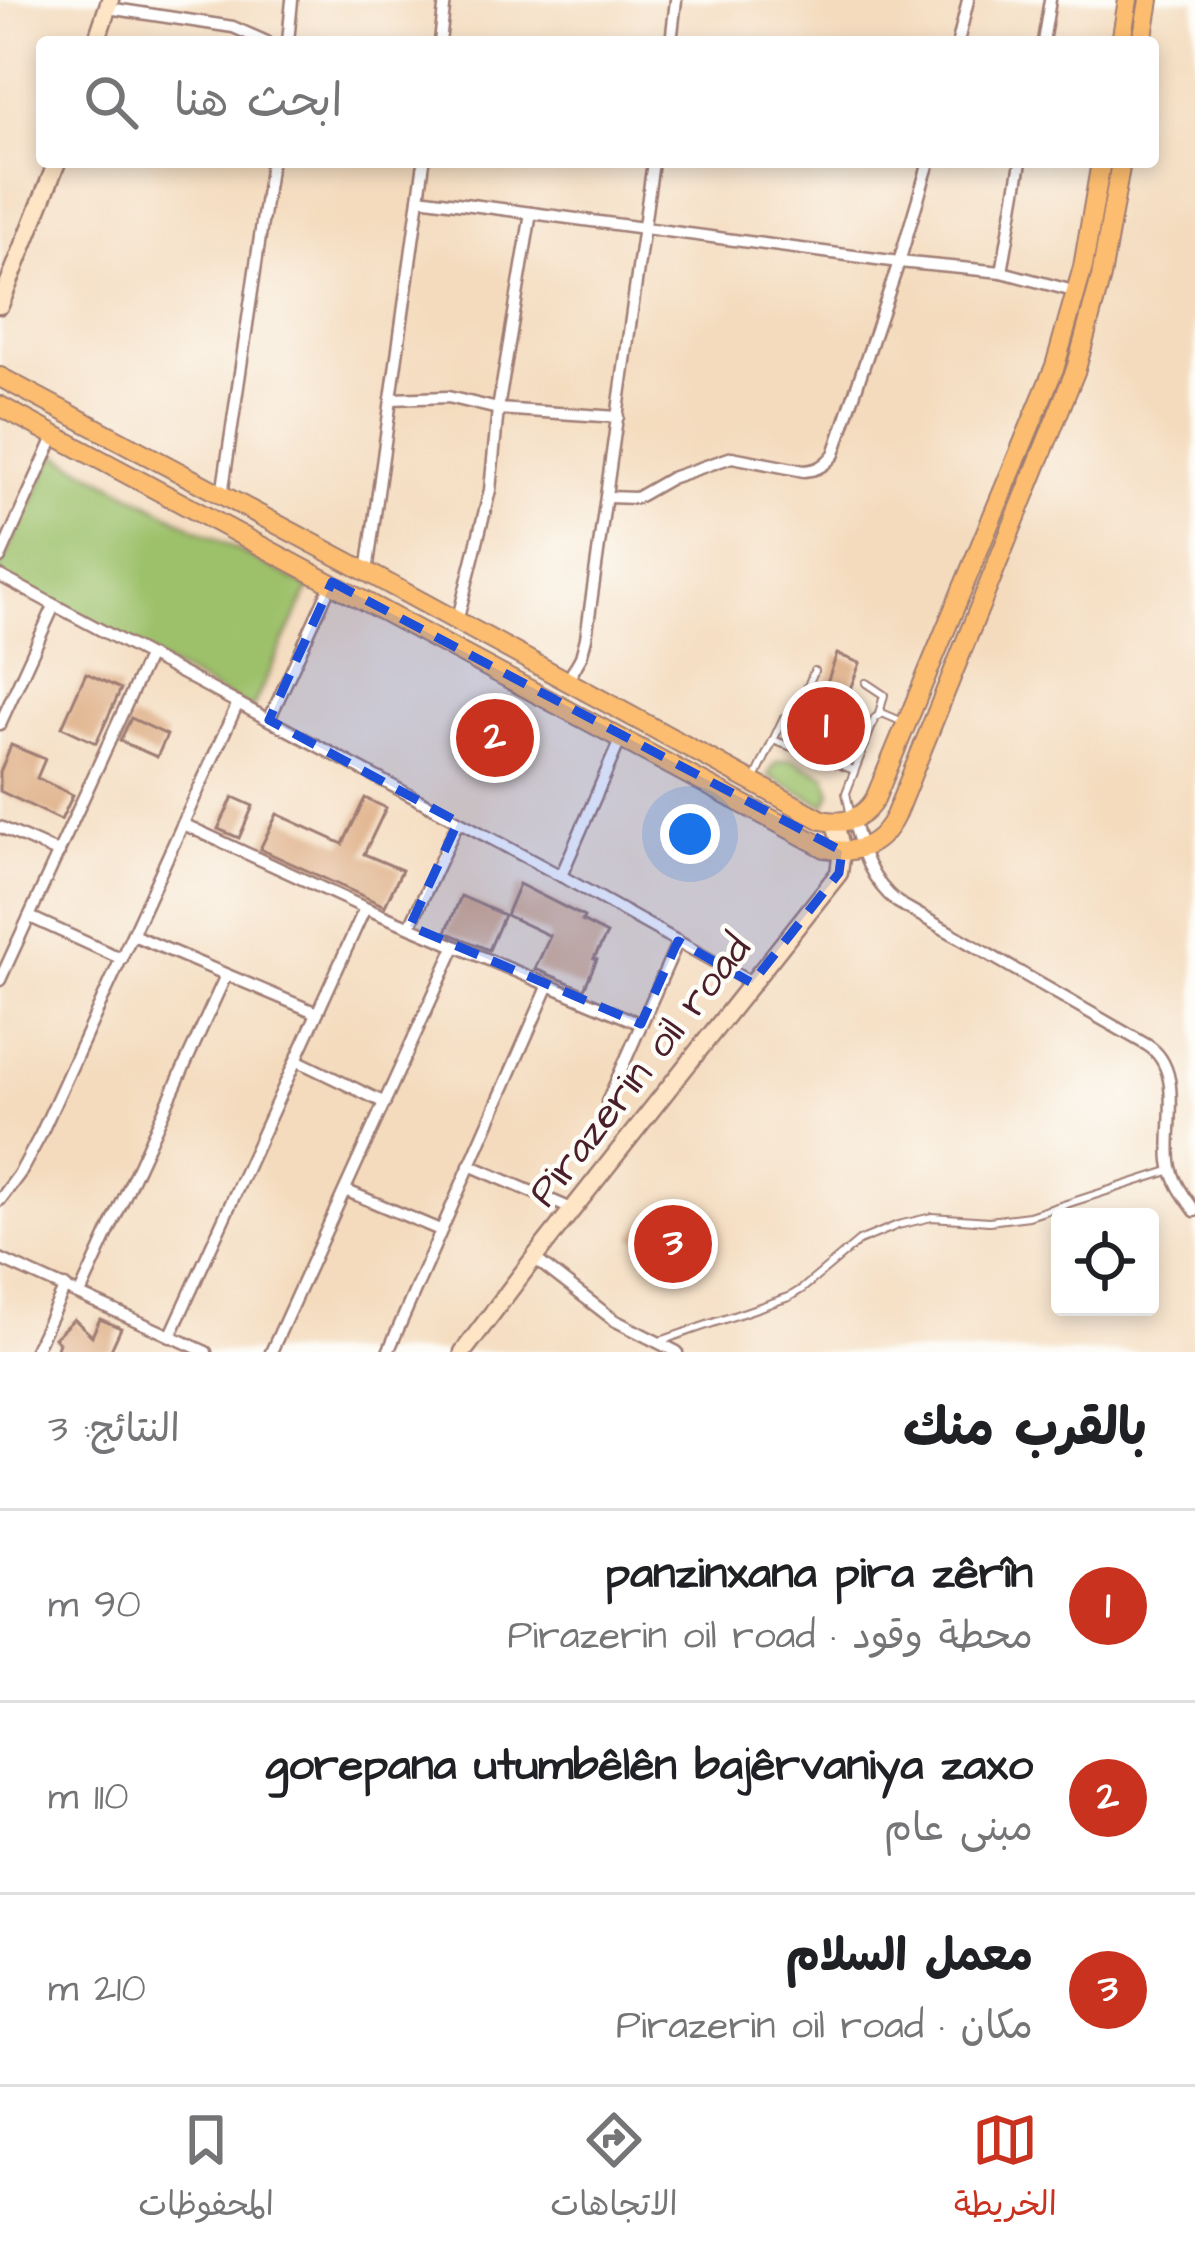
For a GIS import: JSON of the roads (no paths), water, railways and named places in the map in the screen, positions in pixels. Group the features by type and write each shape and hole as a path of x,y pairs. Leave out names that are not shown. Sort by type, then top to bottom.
{"main road":[{"path":"1122,36 1128,0"},
{"path":"1143,36 1150,0"},
{"path":"99,36 109,4"},
{"path":"0,305 55,168"},
{"path":"0,377 822,820 844,821 870,808 875,799 1055,365 1077,292 1100,168"},
{"path":"0,406 825,848 852,850 882,836 895,816 1076,369 1094,308 1120,168"},
{"path":"844,821 852,850"},
{"name":"Pirazerin oil road","path":"463,1352 839,873 852,850"}],"street":[{"path":"289,36 292,0"},
{"path":"441,36 446,0"},
{"path":"671,36 676,0"},
{"path":"959,36 968,0"},
{"path":"1044,36 1050,0"},
{"path":"109,4 233,27 253,36"},
{"path":"221,495 270,168"},
{"path":"367,572 423,168"},
{"path":"567,682 586,638 652,168"},
{"path":"607,496 636,498 671,478 732,457 804,471 826,464 834,454 927,168"},
{"path":"1002,272 1020,168"},
{"path":"419,199 1002,272 1077,292"},
{"path":"457,622 490,490 498,409 531,213"},
{"path":"391,399 448,397 498,409 618,417"},
{"path":"0,558 55,434"},
{"path":"0,576 561,875 752,983"},
{"path":"269,720 332,583"},
{"path":"0,724 54,606"},
{"path":"0,980 148,657"},
{"path":"0,1200 40,1136 238,703"},
{"path":"561,875 621,738"},
{"path":"410,926 458,822"},
{"path":"183,824 365,908 641,1024"},
{"path":"0,826 58,853"},
{"path":"852,850 897,902 1161,1057 1168,1075 1172,1170 1195,1211"},
{"path":"170,1337 365,908"},
{"path":"30,917 122,959"},
{"path":"134,935 317,1012"},
{"path":"607,1102 678,941"},
{"path":"271,1352 455,947"},
{"path":"80,1294 226,975"},
{"path":"388,1352 548,986"},
{"path":"296,1060 386,1103"},
{"path":"469,1165 574,1210"},
{"path":"347,1191 440,1230"},
{"path":"534,1258 614,1320 676,1352"},
{"path":"0,1259 206,1352"},
{"path":"34,1352 64,1287"}],"lane":[{"path":"795,718 814,671"},
{"path":"844,821 846,797 884,694 866,683"},
{"path":"879,714 906,724"},
{"path":"753,782 783,719 806,723"},
{"path":"838,735 865,745"},
{"path":"773,740 855,770"},
{"path":"660,1341 789,1297 859,1241 898,1225 932,1217 989,1221 1029,1216 1172,1170"}],"place":[{"name":"panzinxana pira zêrîn","path":"826,726"},
{"name":"gorepana utumbêlên bajêrvaniya zaxo","path":"495,738"},
{"name":"معمل السلام","path":"673,1244"}]}
